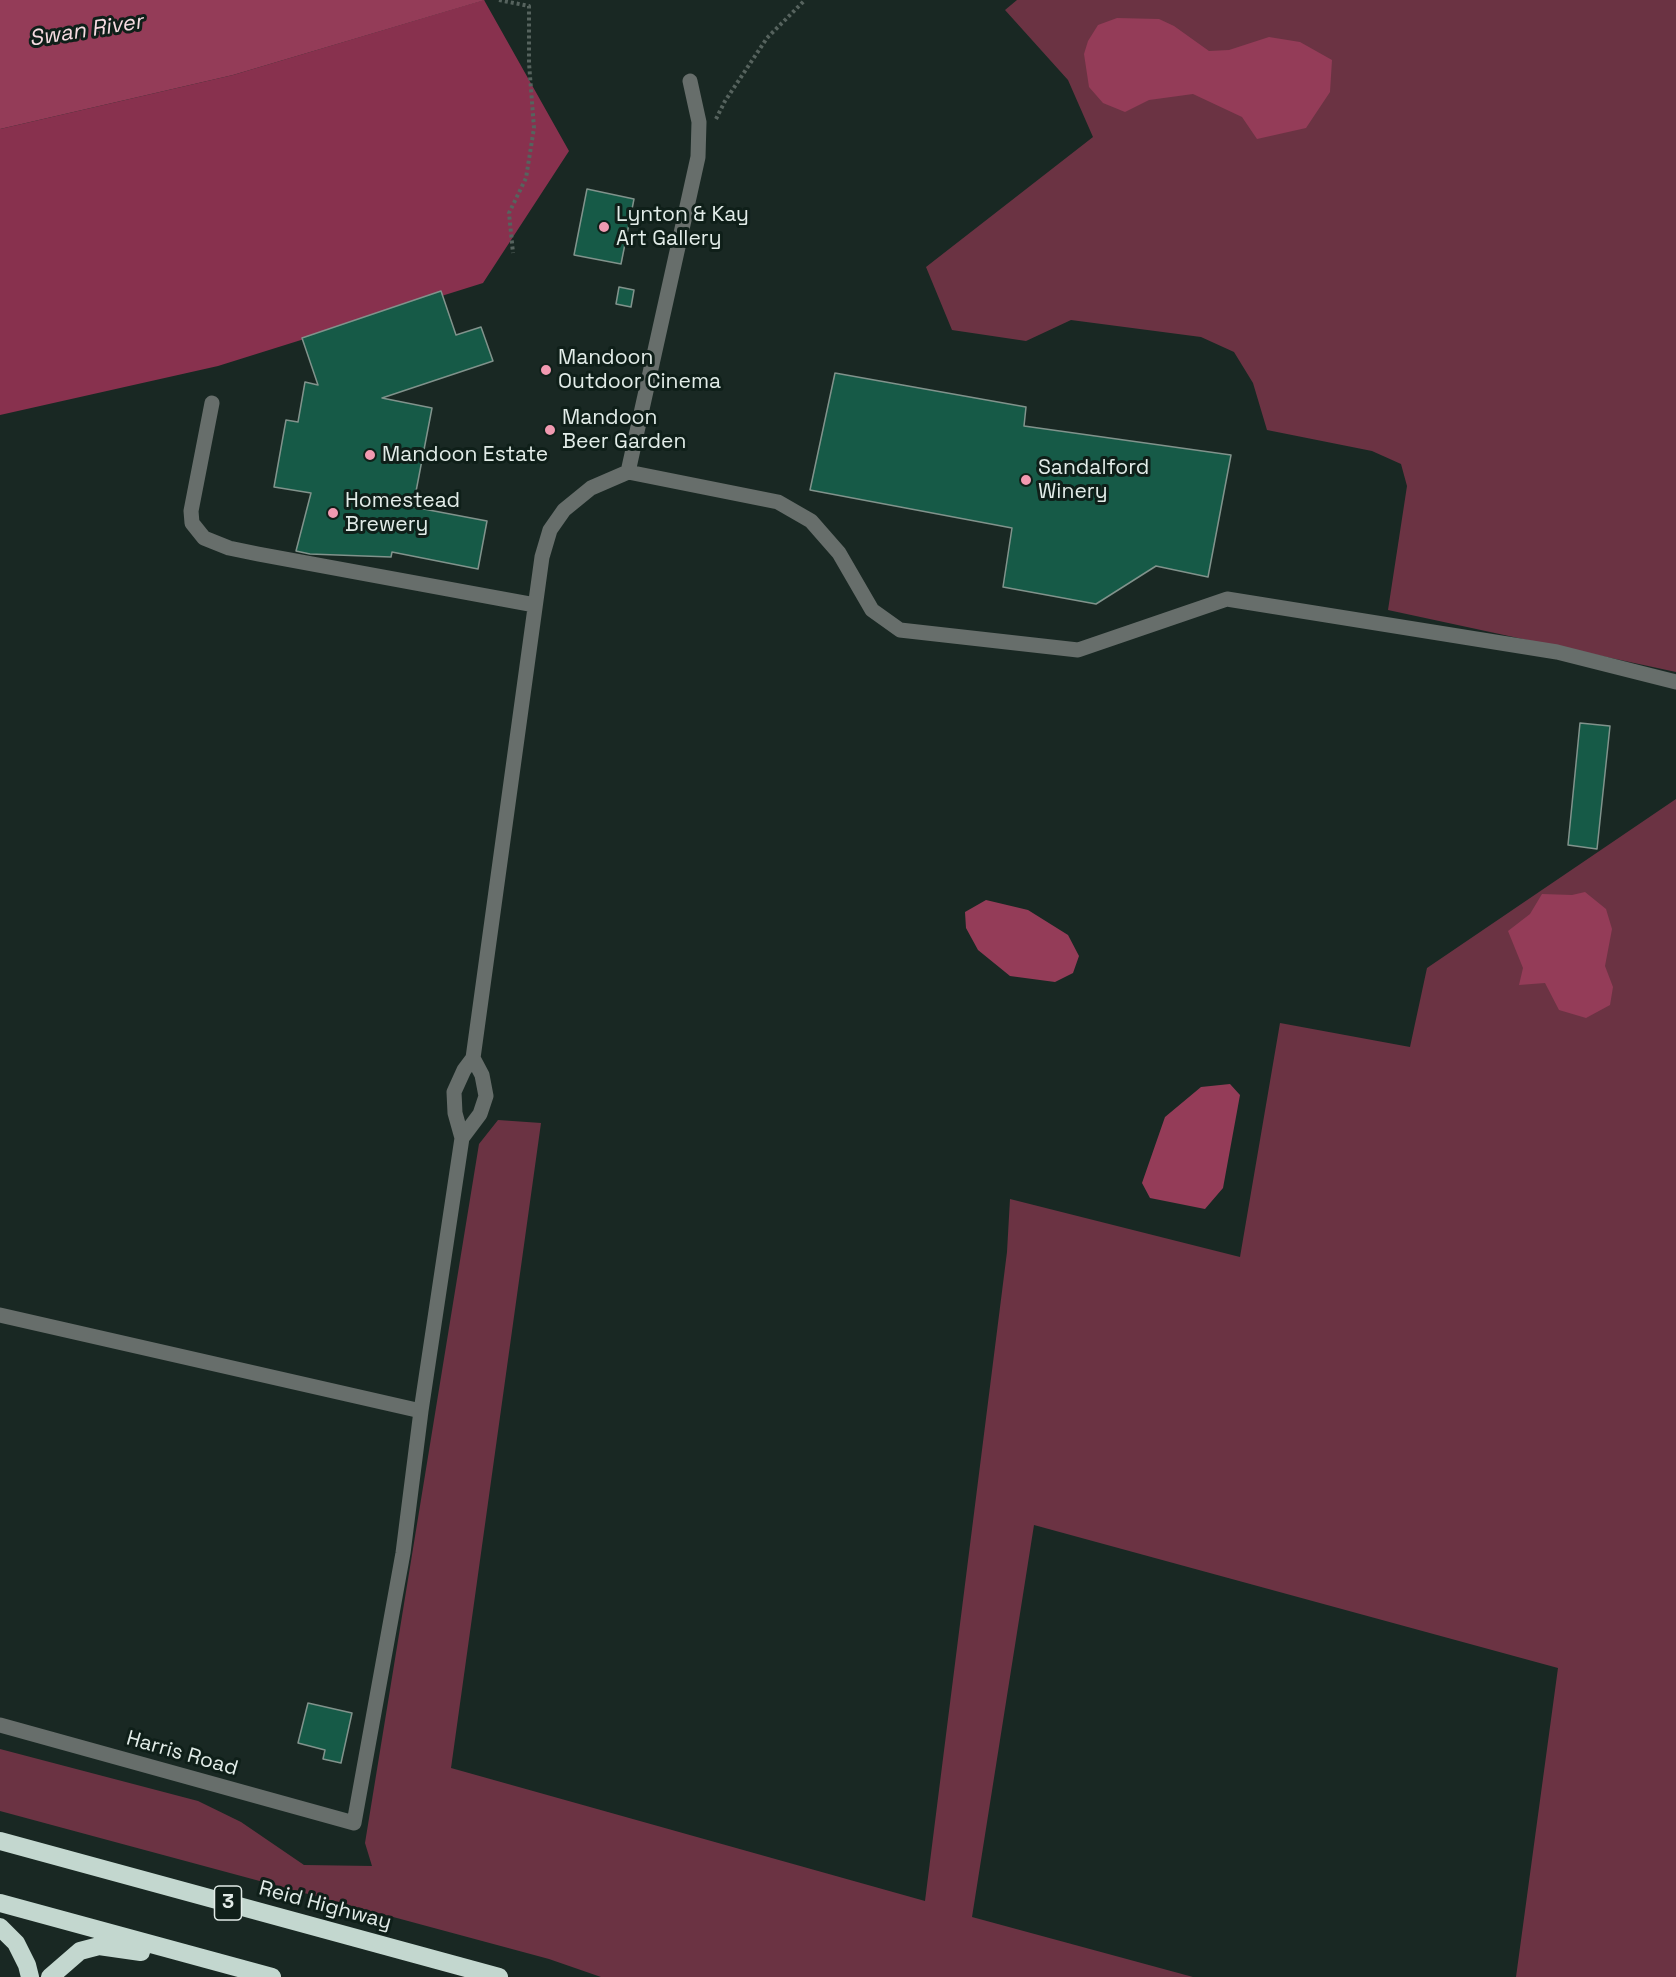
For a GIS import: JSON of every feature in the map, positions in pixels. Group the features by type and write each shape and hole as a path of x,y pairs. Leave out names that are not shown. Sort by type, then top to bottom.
{"highway":[{"name":"Reid Highway","path":"0,1841 499,1977"},
{"path":"0,1903 272,1977"},
{"path":"0,1927 16,1943 30,1977"},
{"path":"50,1977 80,1951 99,1946 247,1970"}],"street":[{"path":"628,472 698,158 699,122 690,81"},
{"path":"212,403 191,511 192,523 204,538 229,548 258,554 535,605"},
{"path":"0,1315 421,1412 462,1138 455,1113 453,1092 464,1070 473,1059 542,557 550,530 564,510 591,488 628,472 778,502 811,521 839,554 872,610 900,630 1078,650 1227,599 1557,652 1676,682"},
{"path":"462,1138 480,1114 486,1096 482,1074 473,1059"},
{"name":"Harris Road","path":"0,1725 354,1824 403,1553 421,1412"}],"path":[{"path":"499,0 529,6 529,63 534,128 526,178 509,213 513,253"},
{"path":"716,120 725,101 767,38 806,0"}],"shaded area":[{"path":"484,0 569,151 483,283 218,366 0,415 0,129 233,75"},
{"path":"1017,0 1676,0 1676,672 1388,610 1407,486 1401,464 1372,451 1267,430 1253,383 1234,352 1201,337 1071,320 1026,341 952,330 926,267 1093,137 1068,80 1005,10"},
{"path":"1676,799 1676,1977 1516,1977 1558,1668 1034,1525 972,1917 1193,1977 601,1977 549,1959 0,1811 0,1749 198,1801 241,1822 304,1865 372,1866 365,1843 479,1144 498,1120 541,1123 451,1768 925,1901 1007,1252 1010,1199 1240,1257 1280,1023 1410,1047 1427,968"}],"water":[{"name":"Swan River","path":"0,0 485,0 233,75 0,129"},
{"path":"1117,18 1159,19 1174,26 1209,51 1229,50 1269,37 1300,42 1332,60 1330,92 1306,128 1257,139 1242,117 1193,94 1149,100 1125,112 1103,103 1089,87 1084,54 1088,41 1098,25"},
{"path":"1585,892 1606,909 1612,929 1605,966 1613,987 1610,1005 1586,1018 1559,1010 1545,983 1519,985 1523,968 1508,931 1530,914 1542,894 1572,895"},
{"path":"986,900 1028,910 1068,935 1079,956 1073,973 1055,982 1010,976 978,950 966,928 965,912"},
{"path":"1230,1084 1240,1095 1223,1188 1205,1209 1150,1198 1142,1183 1165,1117 1201,1087"}],"building":[{"name":"Lynton & Kay Art Gallery","path":"587,189 634,199 621,264 574,255"},
{"path":"619,287 634,290 631,307 616,304"},
{"path":"441,291 456,335 481,327 493,361 382,398 432,408 413,507 487,521 478,569 392,552 391,557 310,554 296,551 311,493 274,487 286,420 298,422 305,382 318,385 302,338"},
{"path":"835,373 1026,407 1024,426 1231,455 1208,577 1156,566 1096,604 1003,587 1012,528 810,490"},
{"path":"1580,723 1610,726 1597,849 1568,845"},
{"path":"308,1703 352,1713 341,1763 323,1759 325,1750 298,1743"}],"place":[{"name":"Lynton & Kay Art Gallery","path":"604,227"},
{"name":"Mandoon Outdoor Cinema","path":"546,370"},
{"name":"Mandoon Beer Garden","path":"550,430"},
{"name":"Mandoon Estate","path":"370,455"},
{"name":"Sandalford Winery","path":"1026,480"},
{"name":"Homestead Brewery","path":"333,513"}]}
